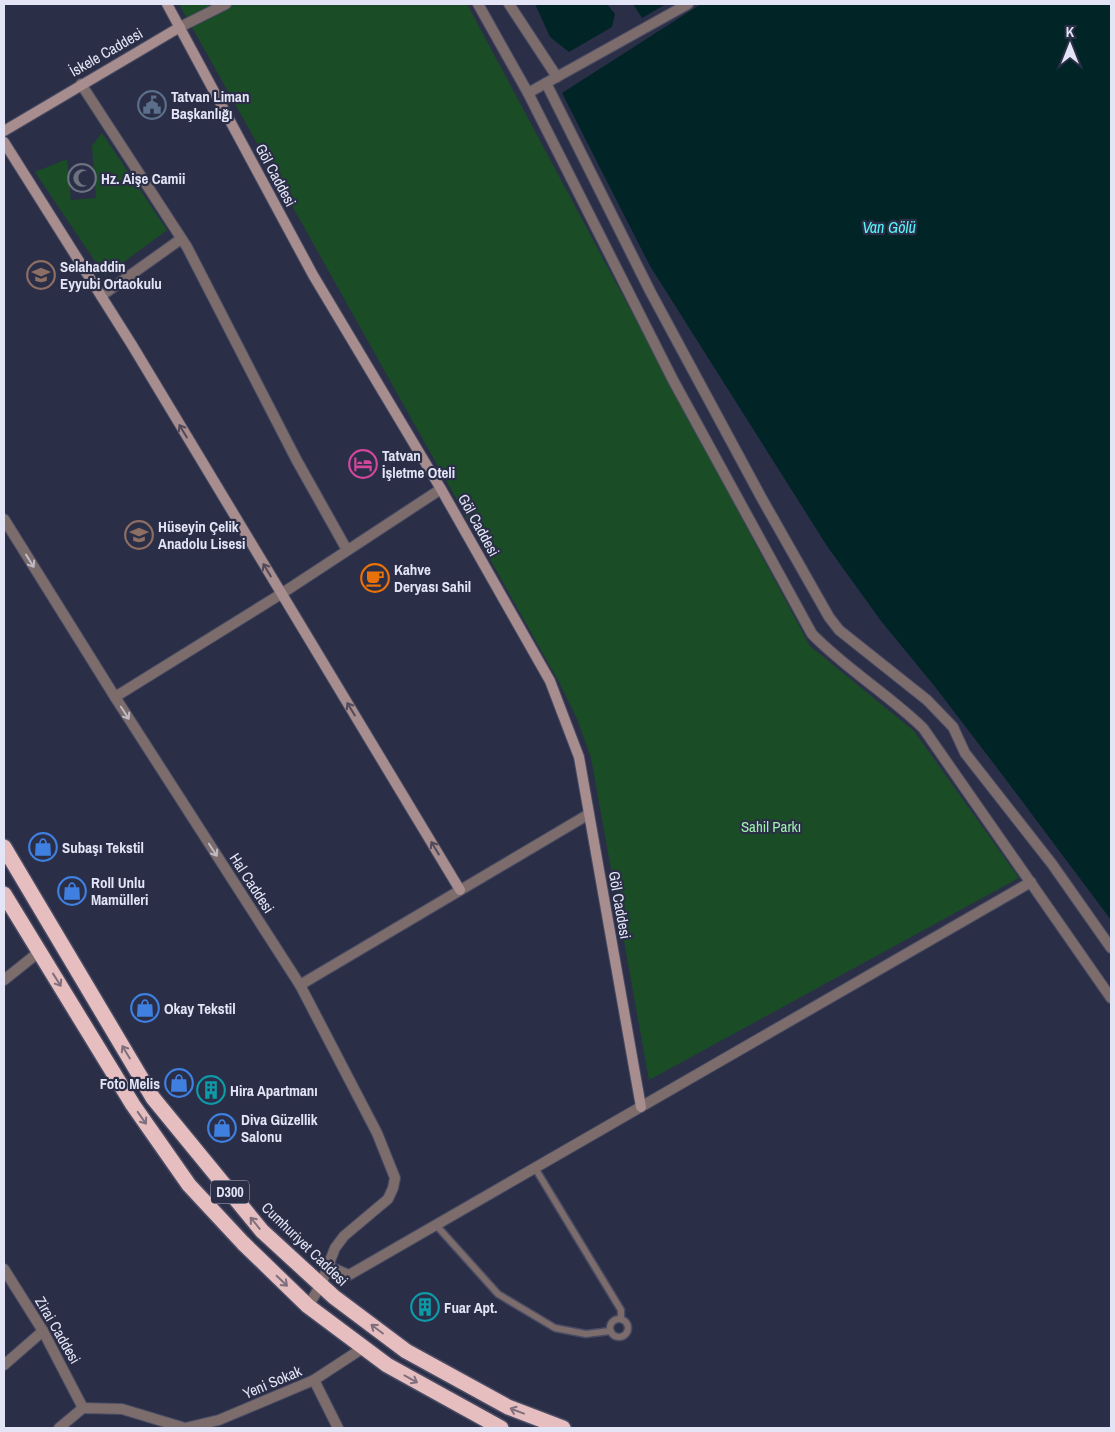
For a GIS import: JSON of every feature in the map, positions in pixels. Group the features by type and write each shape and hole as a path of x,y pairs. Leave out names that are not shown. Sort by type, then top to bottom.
{"highway":[{"name":"Cumhuriyet Caddesi","path":"4,847 153,1098 262,1231 334,1297 406,1351 508,1407 563,1428"},
{"name":"D300","path":"4,894 133,1105 189,1185 243,1243 308,1306 387,1365 501,1428"}],"street":[{"name":"Göl Caddesi","path":"167,4 313,275 441,489 550,681 579,757 641,1107"},
{"name":"İskele Caddesi","path":"4,131 180,27 226,4"},
{"path":"478,4 528,93 673,380 812,634 836,657 890,699 923,728 1111,998"},
{"path":"509,4 557,77"},
{"path":"528,93 688,4"},
{"path":"81,84 188,247 296,459 347,550"},
{"path":"546,84 655,299 761,497 829,617 839,630 927,700 952,727 965,753 1052,864 1111,948"},
{"path":"4,142 101,296 460,890"},
{"path":"101,296 181,238"},
{"path":"115,697 281,594 441,489"},
{"name":"Hal Caddesi","path":"4,519 115,697 300,986 377,1133 395,1178 388,1199 344,1236 335,1248 321,1284 308,1306"},
{"path":"300,986 589,814"},
{"path":"328,1266 348,1275 1031,882"},
{"path":"4,980 39,952"},
{"name":"Zirai Caddesi","path":"4,1269 42,1332 83,1408"},
{"path":"4,1364 42,1332"},
{"name":"Yeni Sokak","path":"83,1408 122,1409 185,1428 219,1420 314,1380 363,1348"},
{"path":"314,1380 338,1428"},
{"path":"59,1428 83,1408"}],"lane":[{"path":"535,1168 621,1310 621,1319 628,1325 628,1329 624,1335 618,1338 614,1337 610,1331 610,1326 612,1321 621,1319"},
{"path":"436,1225 498,1294 555,1328 586,1334 610,1331"}],"green space":[{"name":"Sahil Parkı","path":"179,4 467,4 810,646 914,731 1019,878 649,1080 591,758 577,719 560,684"},
{"path":"102,133 167,230 105,276 35,172 67,159 71,200 96,198 92,146"}],"water":[{"path":"535,4 607,4 615,14 612,27 569,52 550,37"},
{"path":"633,4 666,4 642,18"},
{"name":"Van Gölü","path":"701,4 1111,4 1111,920 936,688 881,621 827,546 650,266 562,93"}],"place":[{"name":"Tatvan Liman Başkanlığı","path":"152,105"},
{"name":"Hz. Aişe Camii","path":"82,178"},
{"name":"Selahaddin Eyyubi Ortaokulu","path":"41,275"},
{"name":"Tatvan İşletme Oteli","path":"363,464"},
{"name":"Hüseyin Çelik Anadolu Lisesi","path":"139,535"},
{"name":"Kahve Deryası Sahil","path":"375,578"},
{"name":"Subaşı Tekstil","path":"43,847"},
{"name":"Roll Unlu Mamülleri","path":"72,891"},
{"name":"Okay Tekstil","path":"145,1008"},
{"name":"Foto Melis","path":"179,1083"},
{"name":"Hira Apartmanı","path":"211,1090"},
{"name":"Diva Güzellik Salonu","path":"222,1128"},
{"name":"Fuar Apt.","path":"425,1307"}]}
